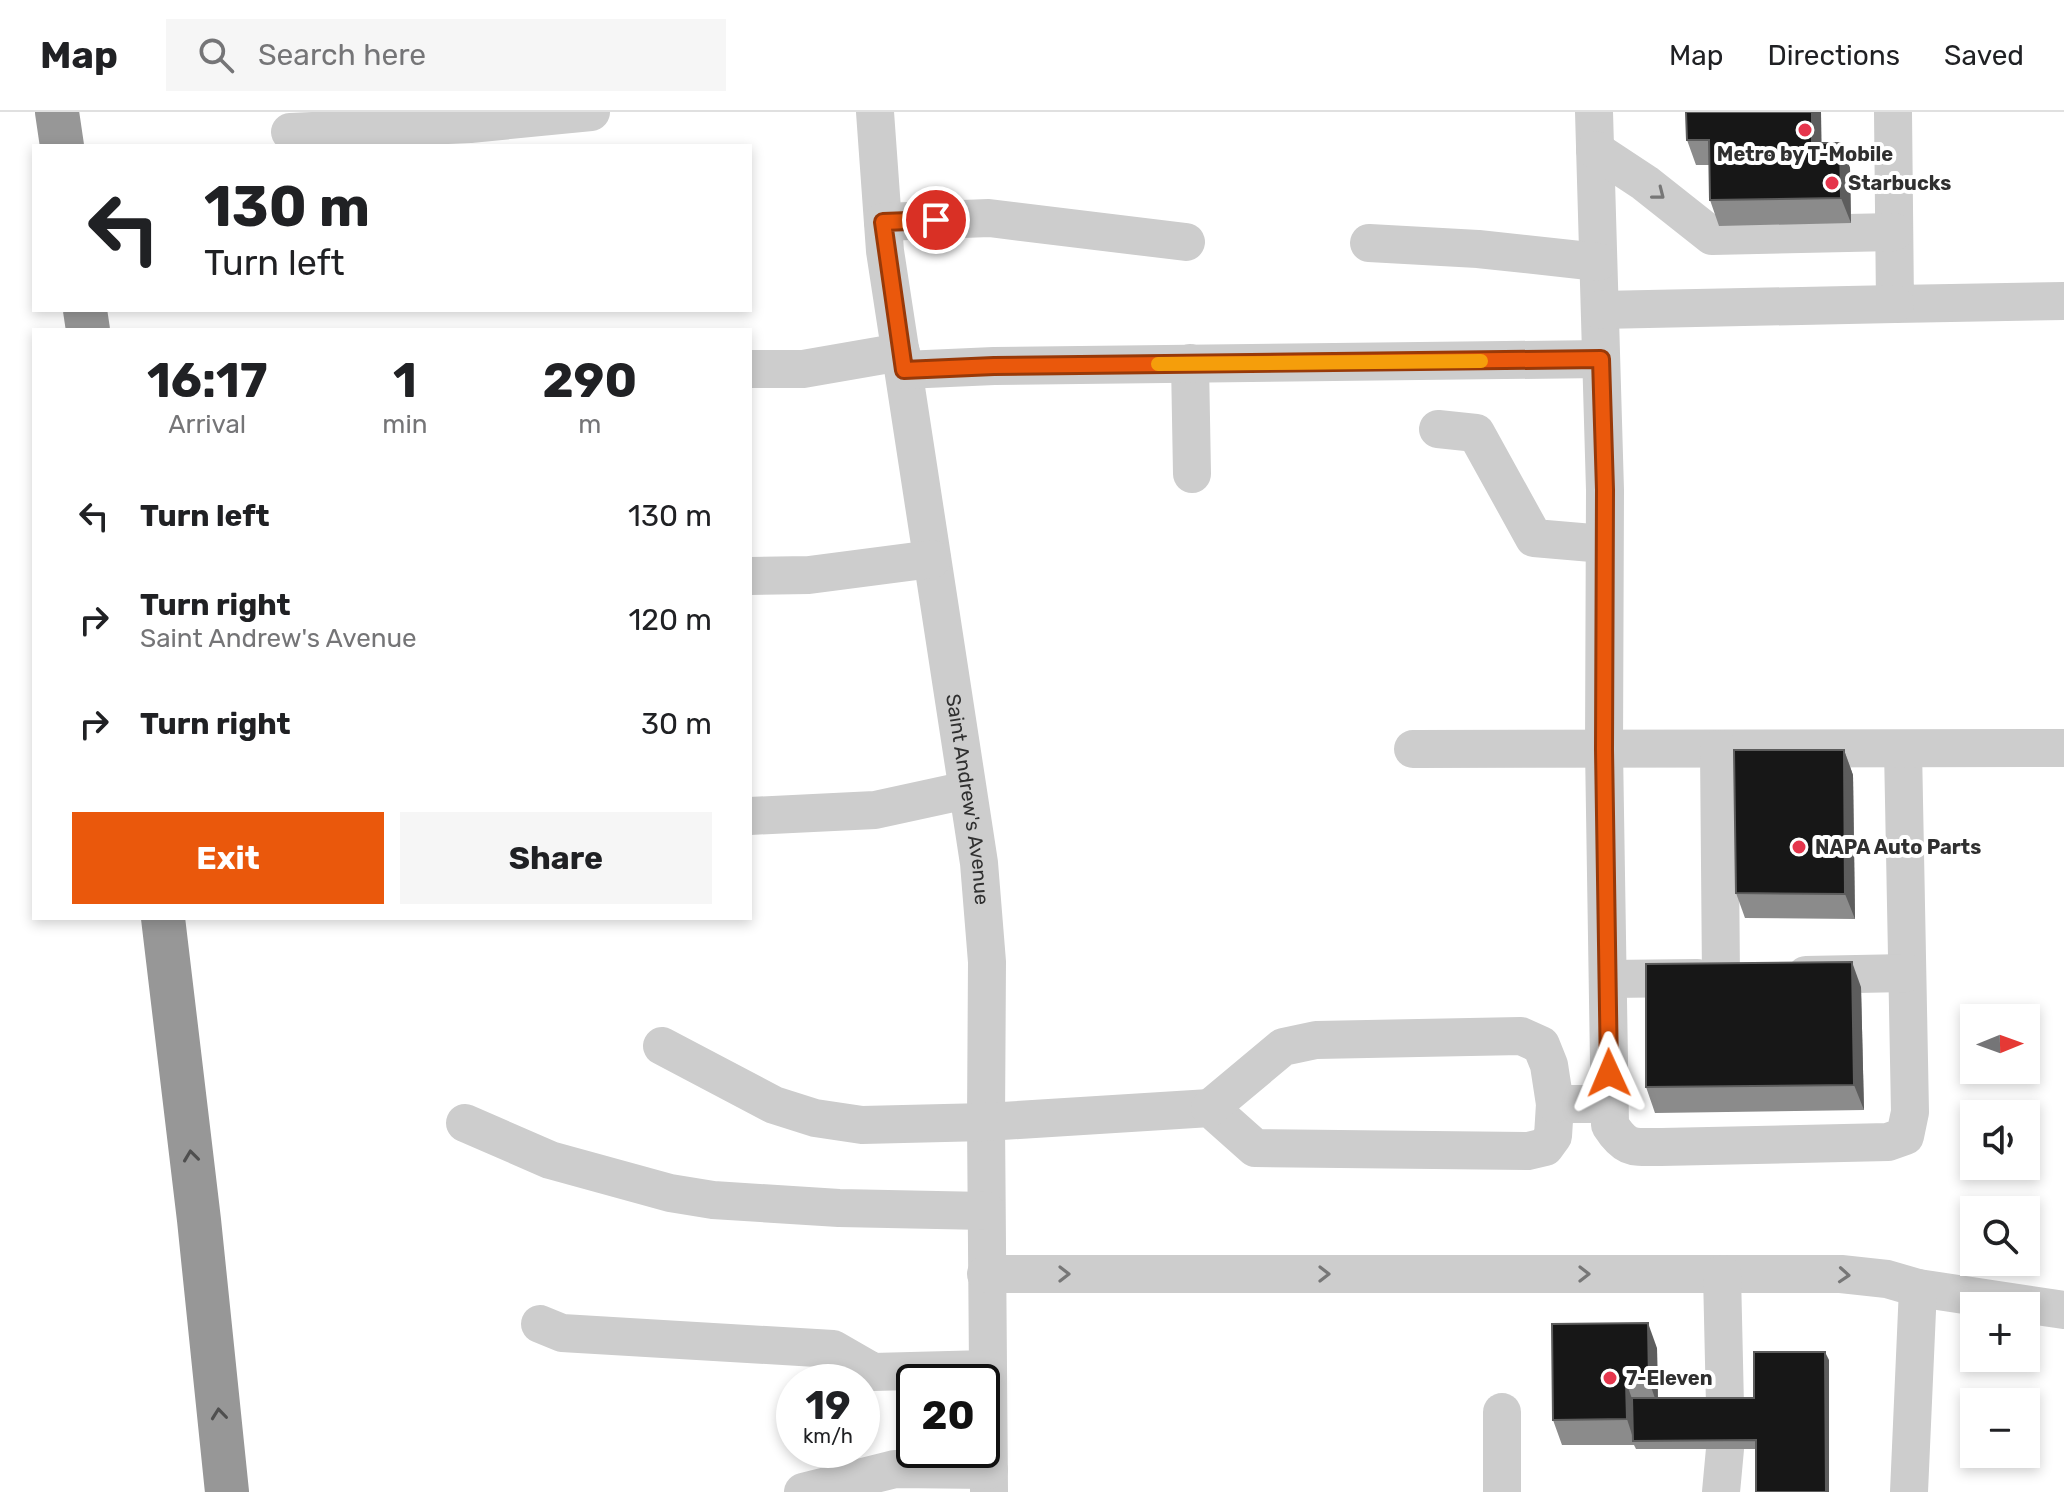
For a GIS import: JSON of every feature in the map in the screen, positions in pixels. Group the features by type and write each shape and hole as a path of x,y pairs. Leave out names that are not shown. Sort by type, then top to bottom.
{"highway":[{"path":"57,112 62,144"},
{"path":"163,920 227,1492"}],"street":[{"path":"290,132 470,124 591,112"},
{"name":"Saint Andrew's Avenue","path":"875,112 883,222 902,361 979,863 987,962 987,1364"},
{"path":"1594,112 1604,544 1609,1104 1610,1125 1621,1142 1631,1147 1888,1142 1905,1136 1910,1112 1903,749"},
{"path":"1893,112 1895,304"},
{"path":"1595,150 1645,183 1712,236 1894,232"},
{"path":"883,222 989,218 1186,242"},
{"path":"1369,243 1478,249 1598,262"},
{"path":"1600,310 2064,301"},
{"path":"752,369 803,369 902,361 994,366 1601,359"},
{"path":"1190,363 1192,474"},
{"path":"1438,429 1476,433 1534,538 1604,544"},
{"path":"752,576 809,575 932,559"},
{"path":"1413,749 2064,748"},
{"path":"1719,749 1747,977"},
{"path":"752,816 875,810 967,790"},
{"path":"1608,979 1907,973"},
{"path":"662,1046 774,1105 815,1118 862,1125 986,1122 1210,1108 1283,1047 1316,1040 1521,1036 1541,1045 1549,1065 1555,1104 1553,1136 1545,1147 1528,1151 1255,1148 1210,1108"},
{"path":"1555,1104 1609,1104"},
{"path":"465,1123 550,1160 670,1193 713,1200 839,1208 986,1211"},
{"path":"986,1274 1841,1274 2064,1310"},
{"path":"1722,1274 1725,1406"},
{"path":"1909,1492 1918,1288"},
{"path":"540,1324 562,1333 833,1349 873,1372 896,1371"},
{"path":"1502,1412 1502,1492"},
{"path":"1721,1492 1725,1449"},
{"path":"803,1492 895,1469 989,1481"}],"building":[{"path":"1686,112 1812,112 1812,143 1840,143 1841,198 1710,200 1709,140 1687,140"},
{"name":"NAPA Auto Parts","path":"1734,750 1844,750 1845,894 1736,893"},
{"path":"1852,962 1854,1085 1646,1087 1646,964"},
{"name":"7-Eleven","path":"1648,1323 1649,1381 1626,1382 1627,1419 1553,1420 1552,1324"},
{"name":"7-Eleven","path":"1754,1352 1825,1352 1826,1492 1756,1492 1756,1440 1633,1441 1632,1398 1754,1398"}],"slow traffic":[{"path":"1158,364 1481,361"}],"place":[{"name":"Metro by T-Mobile","path":"1805,130"},
{"name":"Starbucks","path":"1832,183"},
{"name":"NAPA Auto Parts","path":"1799,847"},
{"name":"7-Eleven","path":"1610,1378"}],"route":[{"path":"936,220 883,222 904,370 994,366 1601,359 1605,490 1604,749 1609,1073"}]}
